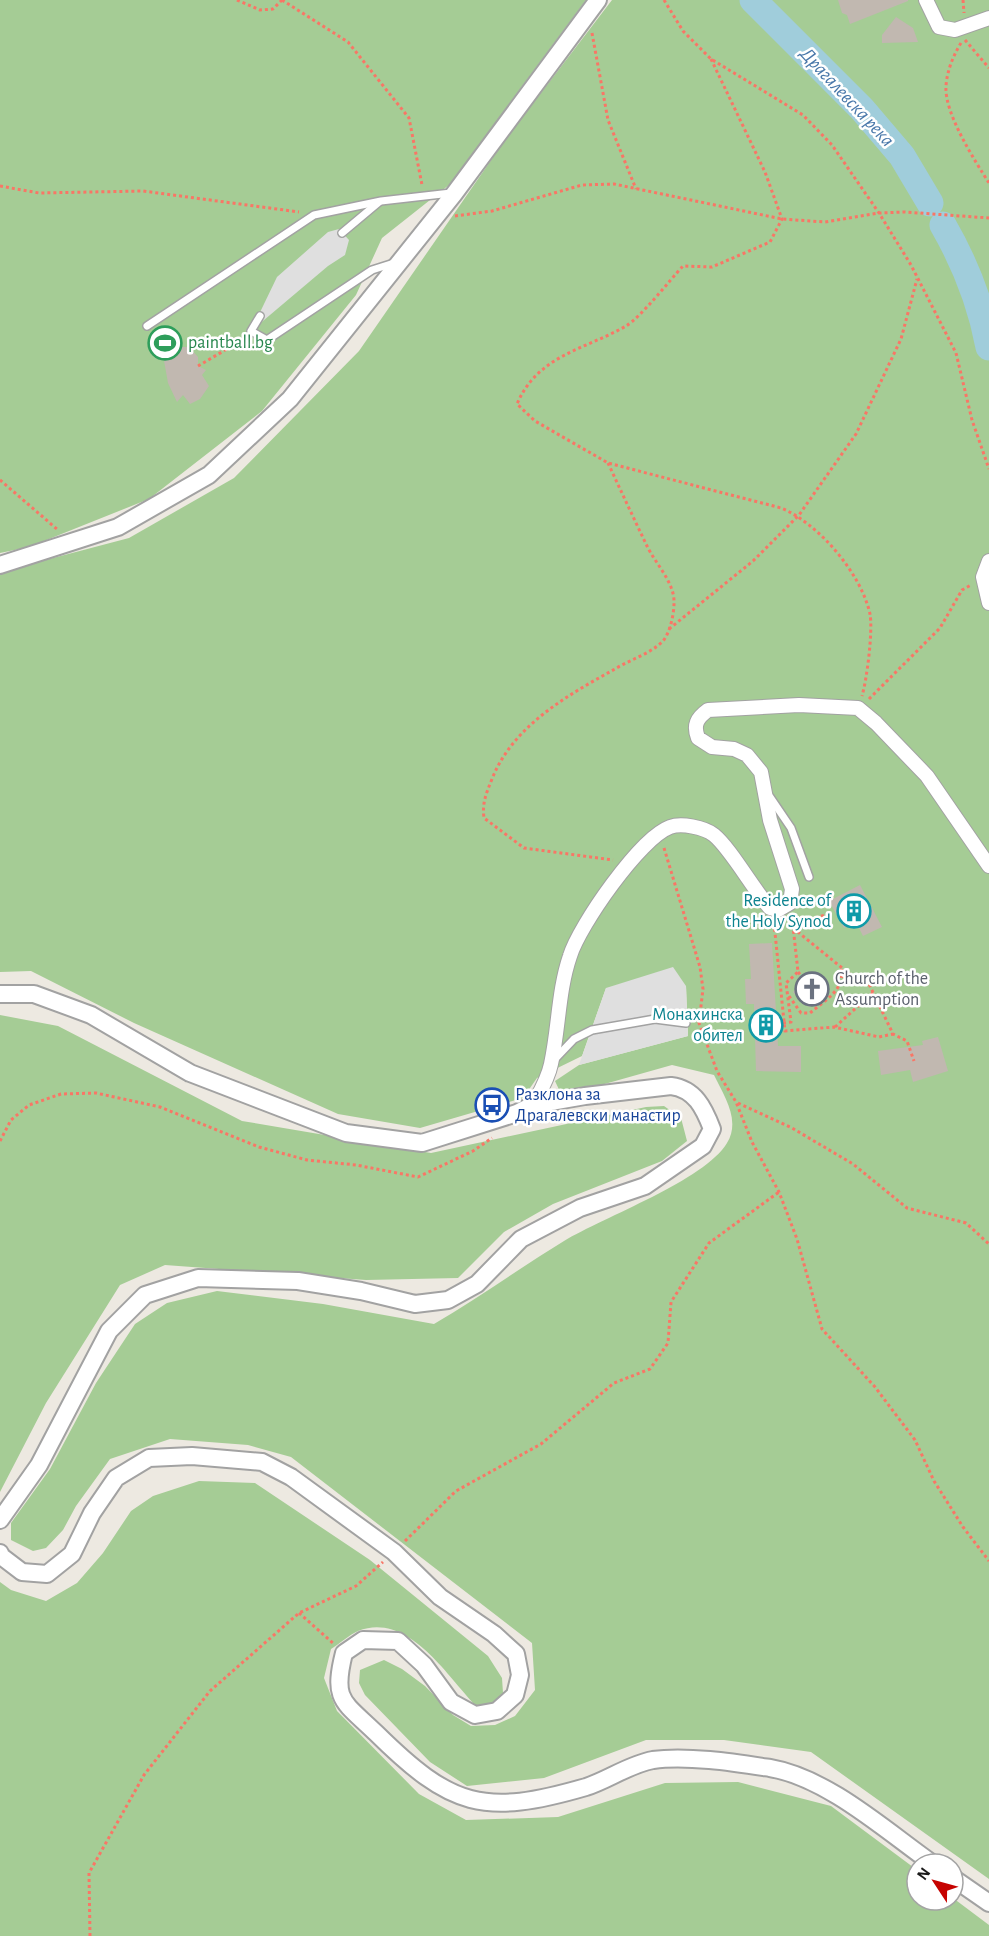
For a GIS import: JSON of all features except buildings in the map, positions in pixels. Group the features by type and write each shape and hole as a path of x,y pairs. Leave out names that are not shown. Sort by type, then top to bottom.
{"street":[{"path":"926,0 939,27 955,30 989,18"},
{"path":"0,565 118,527 209,475 290,399 454,194 593,6"},
{"path":"989,561 983,577 989,603"},
{"path":"533,1105 546,1081 552,1063 558,1005 570,954 584,925 630,862 652,838 671,827 699,828 714,835 773,910 783,909 790,903 792,889 770,820 761,772 747,755 734,749 712,747 698,738 695,731 700,716 708,710 799,705 858,708 876,723 927,776 989,866"},
{"path":"0,994 34,994 92,1015 190,1073 346,1133 422,1143 517,1113 533,1105 585,1096 671,1086 683,1087 695,1097 705,1110 712,1129 703,1146 645,1186 580,1208 521,1239 477,1284 448,1300 415,1304 361,1291 298,1281 198,1278 145,1295 109,1331 39,1465 0,1520"},
{"path":"0,1553 22,1572 47,1574 72,1554 92,1513 116,1478 149,1458 192,1456 261,1462 291,1477 394,1552 440,1597 494,1634 516,1654 520,1675 515,1695 497,1711 475,1715 451,1702 424,1665 398,1641 363,1640 344,1653 337,1682 344,1701 422,1777 468,1801 510,1804 587,1787 652,1761 699,1759 772,1768 822,1786 916,1852"},
{"path":"965,1886 989,1903"}],"lane":[{"path":"147,326 314,214 381,201 454,194"},
{"path":"342,233 357,218 381,201"},
{"path":"260,315 251,331 267,340 372,270 399,262"},
{"path":"765,789 791,828 809,877"},
{"path":"552,1063 574,1039 592,1030 655,1018 686,1023"}],"path":[{"path":"237,0 260,10 273,9 282,0 348,42 409,118 423,196"},
{"path":"664,0 684,31 711,59 803,115 832,145 879,213 917,277 956,352 972,420 989,469"},
{"path":"593,6 608,120 636,189"},
{"path":"989,68 964,39 952,57 945,88 950,108 971,153 989,183"},
{"path":"711,59 765,172 782,219 770,242 712,267 683,266 628,325 572,350 537,373 524,387 517,404 535,421 609,463 781,508 799,515 818,532 853,574 870,614 867,681 858,708"},
{"path":"433,219 492,211 582,185 614,184 782,219 825,222 879,213 905,212 989,218"},
{"path":"0,186 39,193 143,191 314,214"},
{"path":"669,629 753,561 799,515 856,434 901,339 917,277"},
{"path":"198,366 253,333"},
{"path":"189,347 222,340 242,341"},
{"path":"609,463 648,549 669,584 675,602 669,629 664,640 645,655 617,667 557,704 513,741 500,759 482,803 484,818 524,848 630,862"},
{"path":"0,480 73,542"},
{"path":"858,708 872,697 940,628 962,590 983,577"},
{"path":"671,827 664,848 700,967 703,989 699,1023 717,1071 736,1102 790,1220 822,1329 875,1387 915,1440 940,1491 989,1561"},
{"path":"790,903 798,972 805,980"},
{"path":"773,910 785,1031 834,1027 879,1037 893,1034"},
{"path":"793,926 829,914"},
{"path":"793,926 852,976 864,979 873,992 893,1034 907,1041 914,1061"},
{"path":"788,995 801,1012 810,1013 838,989 842,975 841,967"},
{"path":"783,1023 790,1022 786,982 798,972"},
{"path":"834,1027 873,992"},
{"path":"0,1141 10,1120 29,1105 61,1094 96,1094 160,1107 259,1147 307,1160 356,1165 418,1178 473,1151 496,1135"},
{"path":"736,1102 792,1128 853,1164 907,1208 966,1223 989,1244"},
{"path":"299,1613 344,1653"}],"green space":[{"path":"0,0 586,0 449,185 382,238 356,295 262,411 149,499 29,547 0,553"},
{"path":"612,0 989,0 989,1879 965,1862 965,1852 951,1852 811,1752 724,1740 646,1740 544,1778 467,1786 430,1762 365,1695 359,1683 360,1670 384,1660 402,1669 425,1686 453,1715 471,1726 495,1725 515,1716 535,1690 532,1643 291,1457 248,1445 170,1439 110,1459 76,1506 63,1530 46,1548 33,1551 11,1540 11,1523 50,1469 96,1383 135,1324 167,1303 217,1291 323,1304 434,1324 564,1241 698,1171 715,1157 727,1143 731,1134 730,1108 714,1075 672,1065 562,1096 555,1081 579,1065 688,1036 686,986 606,988 582,1056 537,1078 523,1098 420,1128 338,1114 134,1023 31,971 0,972 0,572 129,538 234,478 359,351 505,140"},
{"path":"0,1015 58,1026 242,1121 431,1153 646,1107 664,1106 681,1118 687,1141 662,1161 553,1204 504,1232 458,1278 366,1280 165,1265 120,1285 46,1403 0,1492"},
{"path":"199,1481 255,1483 370,1560 488,1656 502,1678 503,1693 493,1704 476,1706 439,1664 410,1638 393,1630 376,1627 358,1631 331,1649 324,1678 337,1711 419,1794 466,1820 558,1817 665,1783 738,1782 831,1806 905,1861 905,1912 965,1912 965,1907 989,1925 989,1936 0,1936 0,1582 11,1590 46,1601 77,1583 103,1553 131,1511 153,1496"}],"shaded area":[{"path":"339,229 349,240 345,255 328,266 251,331 277,277 328,232"},
{"path":"673,967 686,986 688,1036 579,1065 606,988"}],"waterway":[{"name":"Драгалевска река","path":"753,0 862,109 902,156 930,203"},
{"name":"Драгалевска река","path":"943,225 971,284 982,315 989,347"}],"place":[{"name":"paintball.bg","path":"165,343"},
{"name":"Residence of the Holy Synod","path":"854,911"},
{"name":"Church of the Assumption","path":"812,989"},
{"name":"Монахинска обител","path":"766,1025"},
{"name":"Разклона за Драгалевски манастир","path":"492,1105"}]}
